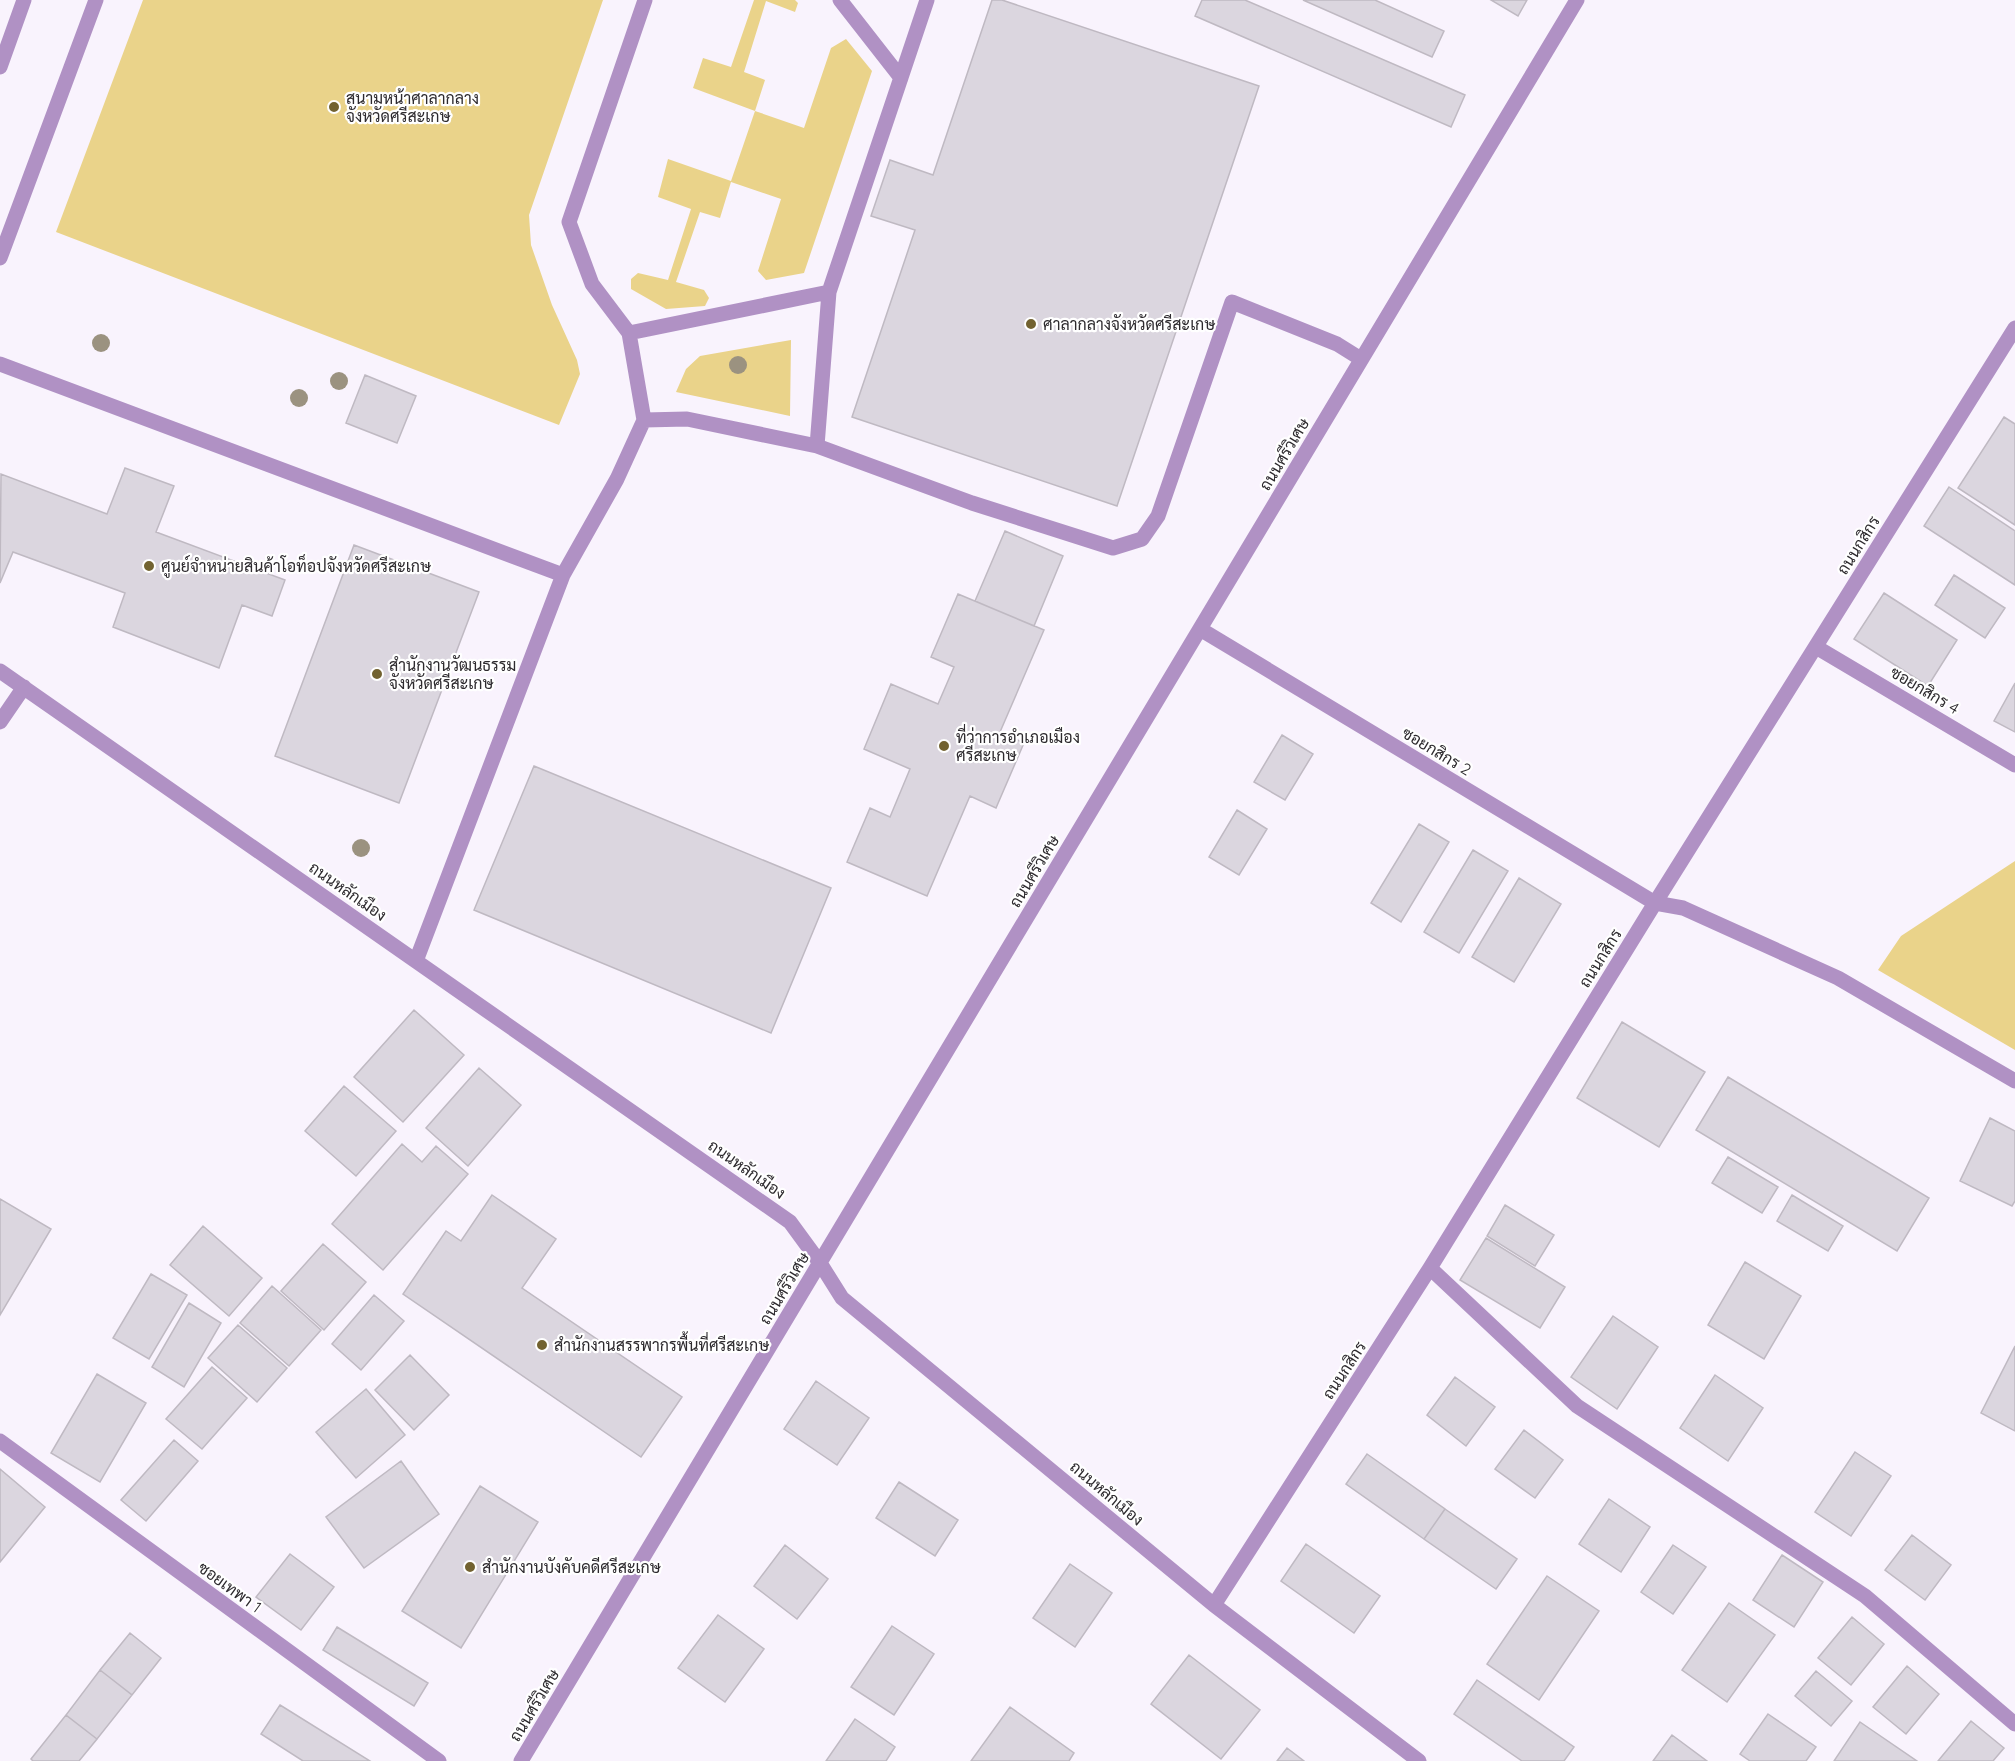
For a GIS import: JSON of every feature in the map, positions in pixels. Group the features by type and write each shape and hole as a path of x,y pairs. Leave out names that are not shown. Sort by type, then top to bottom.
{"street":[{"path":"0,67 24,0"},
{"path":"0,258 96,0"},
{"path":"416,961 563,575 617,479 644,420 629,333 592,285 569,222 645,0"},
{"path":"840,0 900,78"},
{"path":"817,446 829,292 927,0"},
{"name":"ถนนศรีวิเศษ","path":"521,1761 1577,0"},
{"path":"629,333 829,292"},
{"path":"644,420 687,419 817,446 972,503 1113,548 1142,539 1158,516 1232,302 1337,344 1361,359"},
{"name":"ถนนกสิกร","path":"1214,1605 1430,1268 1655,903 2015,328"},
{"path":"0,364 563,575"},
{"name":"ซอยกสิกร 2","path":"1200,629 1655,903"},
{"name":"ซอยกสิกร 4","path":"1816,647 2015,765"},
{"name":"ถนนหลักเมือง","path":"0,670 790,1222 842,1298 1214,1605 1419,1761"},
{"path":"0,722 24,687"},
{"path":"1655,903 1683,908 1838,978 2015,1081"},
{"path":"1430,1268 1577,1406 1865,1596 2015,1724"},
{"name":"ซอยเทพา 1","path":"0,1441 439,1761"}],"shaded area":[{"name":"สนามหน้าศาลากลาง จังหวัดศรีสะเกษ","path":"143,0 603,0 529,215 531,245 552,305 577,360 580,374 559,425 56,232"},
{"path":"754,0 795,0 798,3 795,12 766,1 744,72 765,80 755,111 693,88 703,58 731,67"},
{"path":"846,39 872,71 804,273 766,280 758,271 781,199 731,182 720,218 700,212 676,282 704,290 709,298 705,306 666,309 631,289 631,279 638,273 668,280 691,209 658,197 668,159 731,181 755,111 804,128 831,48"},
{"path":"791,340 790,416 676,392 686,369 700,356"},
{"path":"2015,861 2015,1050 1878,970 1901,936"}],"building":[{"name":"ศาลากลางจังหวัดศรีสะเกษ","path":"992,0 1002,0 1259,86 1117,506 852,417 915,230 871,216 890,160 933,175"},
{"path":"1202,0 1245,0 1465,95 1451,127 1195,16"},
{"path":"1303,0 1375,0 1444,31 1432,57"},
{"path":"1491,0 1527,0 1518,16"},
{"path":"365,375 416,396 397,443 346,423"},
{"path":"2004,417 2015,424 2015,525 1958,488"},
{"name":"ศูนย์จำหน่ายสินค้าโอท็อปจังหวัดศรีสะเกษ","path":"125,468 174,486 156,532 285,580 272,616 242,605 219,668 113,627 125,593 13,552 0,583 1,474 107,514"},
{"path":"1949,487 2015,531 2015,585 1924,526"},
{"path":"1005,531 1063,556 1034,626 975,601"},
{"name":"สำนักงานวัฒนธรรม จังหวัดศรีสะเกษ","path":"354,545 479,592 399,803 275,756"},
{"path":"1954,575 2005,608 1985,638 1935,605"},
{"path":"1884,593 1957,640 1928,686 1854,639"},
{"name":"ที่ว่าการอำเภอเมือง ศรีสะเกษ","path":"958,594 1044,630 1000,732 1024,743 996,808 970,796 927,896 847,862 870,808 890,817 910,769 864,749 891,684 938,704 954,667 931,657"},
{"path":"2015,683 2015,732 1994,721"},
{"path":"1282,735 1313,754 1285,800 1254,782"},
{"path":"534,766 831,888 771,1033 474,910"},
{"path":"1237,810 1267,829 1239,875 1209,857"},
{"path":"1419,824 1449,842 1401,922 1371,903"},
{"path":"1473,850 1508,871 1459,953 1424,932"},
{"path":"1519,878 1561,904 1514,982 1472,957"},
{"path":"414,1010 464,1055 403,1122 354,1077"},
{"path":"1622,1022 1705,1072 1659,1147 1577,1098"},
{"path":"479,1068 521,1105 468,1166 426,1128"},
{"path":"1728,1077 1929,1198 1897,1251 1696,1130"},
{"path":"344,1086 396,1131 356,1176 305,1131"},
{"path":"1990,1118 2015,1131 2015,1201 2012,1206 1960,1181"},
{"path":"402,1144 422,1162 436,1146 468,1174 383,1270 332,1224"},
{"path":"1728,1157 1778,1187 1762,1213 1712,1183"},
{"name":"สำนักงานสรรพากรพื้นที่ศรีสะเกษ","path":"492,1195 556,1239 522,1288 682,1397 641,1457 403,1294 446,1231 461,1241"},
{"path":"1792,1195 1843,1226 1828,1251 1777,1221"},
{"path":"0,1199 51,1229 0,1315"},
{"path":"1505,1205 1554,1235 1535,1266 1487,1236"},
{"path":"203,1226 262,1278 229,1316 170,1265"},
{"path":"1486,1238 1565,1287 1540,1328 1460,1280"},
{"path":"323,1244 366,1282 324,1330 281,1291"},
{"path":"1745,1262 1801,1296 1764,1359 1708,1325"},
{"path":"151,1274 187,1295 149,1359 113,1338"},
{"path":"272,1286 321,1330 289,1366 240,1323"},
{"path":"374,1295 404,1321 361,1370 332,1344"},
{"path":"189,1303 221,1323 184,1387 152,1367"},
{"path":"1613,1316 1658,1347 1617,1409 1571,1377"},
{"path":"238,1325 287,1368 257,1402 208,1358"},
{"path":"2015,1346 2015,1431 1981,1413"},
{"path":"410,1355 449,1395 414,1430 375,1390"},
{"path":"212,1367 247,1398 202,1449 166,1419"},
{"path":"97,1374 146,1403 100,1482 51,1453"},
{"path":"1715,1375 1763,1408 1728,1461 1680,1428"},
{"path":"1455,1377 1495,1407 1466,1446 1427,1415"},
{"path":"816,1381 869,1418 837,1465 784,1429"},
{"path":"366,1389 405,1435 356,1478 316,1432"},
{"path":"1524,1430 1563,1460 1535,1498 1495,1469"},
{"path":"174,1440 198,1461 146,1521 121,1500"},
{"path":"1855,1452 1891,1476 1851,1536 1815,1512"},
{"path":"1367,1454 1445,1509 1424,1539 1346,1484"},
{"path":"401,1461 439,1514 364,1568 326,1517"},
{"path":"0,1469 45,1507 0,1562"},
{"path":"899,1482 958,1520 935,1556 876,1518"},
{"name":"สำนักงานบังคับคดีศรีสะเกษ","path":"480,1486 538,1522 461,1648 402,1611"},
{"path":"1609,1499 1650,1527 1621,1572 1579,1544"},
{"path":"1445,1509 1517,1559 1496,1589 1424,1539"},
{"path":"1912,1535 1951,1565 1925,1600 1885,1570"},
{"path":"1306,1544 1380,1596 1354,1633 1281,1581"},
{"path":"785,1545 828,1579 797,1619 754,1586"},
{"path":"1673,1545 1706,1567 1673,1614 1641,1592"},
{"path":"290,1554 334,1587 301,1630 256,1597"},
{"path":"1782,1555 1823,1582 1794,1627 1753,1600"},
{"path":"1070,1564 1112,1593 1075,1647 1033,1618"},
{"path":"1547,1576 1599,1611 1539,1700 1487,1664"},
{"path":"1729,1603 1775,1635 1727,1702 1682,1670"},
{"path":"718,1615 764,1649 725,1702 678,1668"},
{"path":"1852,1617 1884,1644 1851,1685 1818,1658"},
{"path":"892,1626 934,1654 894,1715 851,1687"},
{"path":"337,1627 428,1683 414,1706 323,1650"},
{"path":"130,1633 161,1658 132,1695 100,1670"},
{"path":"1189,1655 1260,1710 1221,1759 1151,1704"},
{"path":"1907,1666 1939,1694 1906,1734 1873,1707"},
{"path":"100,1670 132,1695 97,1739 66,1715"},
{"path":"1816,1671 1852,1701 1831,1726 1795,1696"},
{"path":"1477,1680 1574,1747 1564,1761 1522,1761 1454,1714"},
{"path":"280,1705 370,1761 303,1761 261,1734"},
{"path":"1010,1707 1074,1753 1069,1761 971,1761"},
{"path":"1768,1714 1816,1747 1806,1761 1750,1761 1740,1754"},
{"path":"66,1715 97,1739 79,1761 33,1761 31,1759"},
{"path":"855,1719 895,1747 886,1761 826,1761"},
{"path":"1971,1721 2004,1748 1993,1761 1938,1761"},
{"path":"1860,1722 1917,1761 1834,1761"},
{"path":"1672,1735 1707,1761 1653,1761"},
{"path":"1287,1748 1304,1761 1277,1761"}],"place":[{"name":"สนามหน้าศาลากลาง จังหวัดศรีสะเกษ","path":"334,107"},
{"name":"ศาลากลางจังหวัดศรีสะเกษ","path":"1031,324"},
{"name":"ศูนย์จำหน่ายสินค้าโอท็อปจังหวัดศรีสะเกษ","path":"149,566"},
{"name":"สำนักงานวัฒนธรรม จังหวัดศรีสะเกษ","path":"377,674"},
{"name":"ที่ว่าการอำเภอเมือง ศรีสะเกษ","path":"944,746"},
{"name":"สำนักงานสรรพากรพื้นที่ศรีสะเกษ","path":"542,1345"},
{"name":"สำนักงานบังคับคดีศรีสะเกษ","path":"470,1567"}]}
